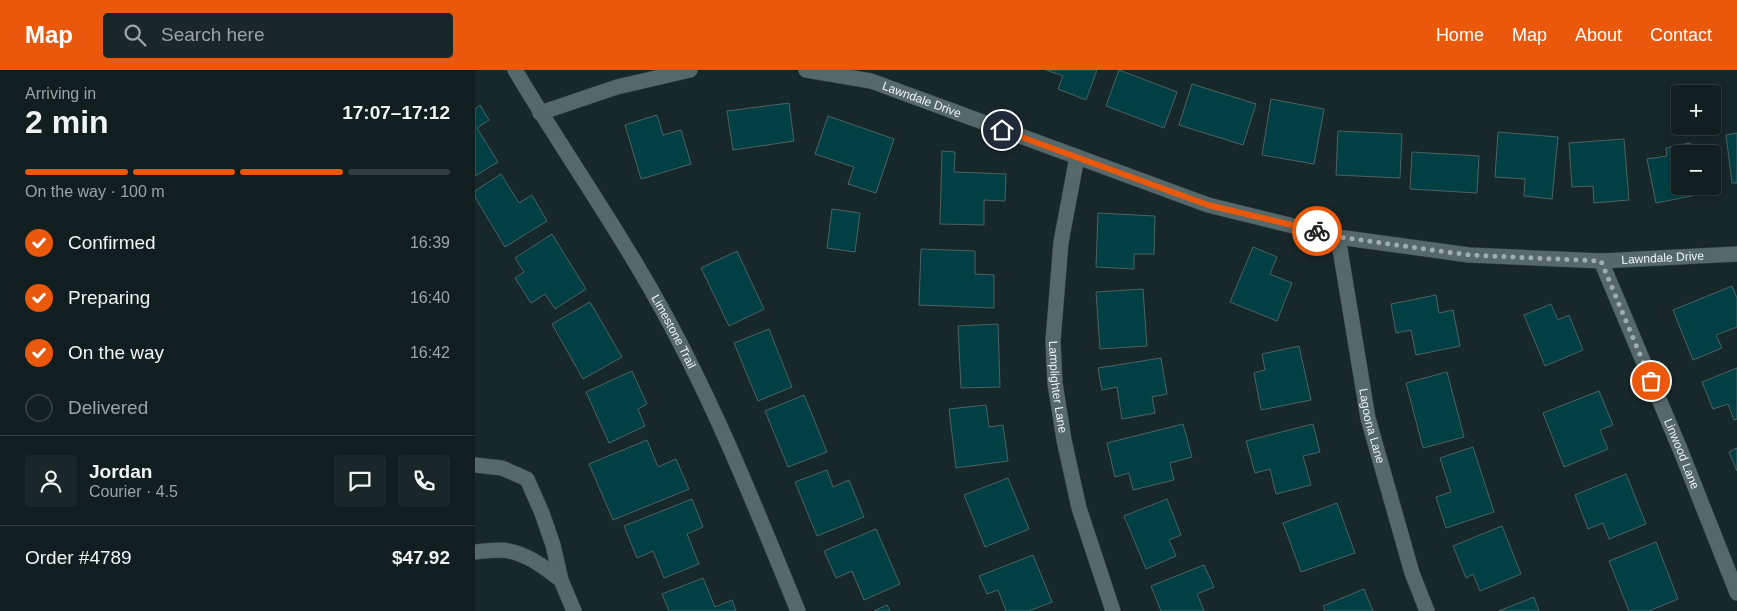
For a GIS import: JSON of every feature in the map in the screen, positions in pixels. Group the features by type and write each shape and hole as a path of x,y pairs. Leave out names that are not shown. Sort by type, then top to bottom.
{"street":[{"name":"Limestone Trail","path":"515,70 658,302 705,392 798,611"},
{"path":"540,113 617,87 690,70"},
{"name":"Lawndale Drive","path":"806,70 871,81 1208,205 1339,237 1469,255 1601,261 1737,254"},
{"name":"Lamplighter Lane","path":"1077,157 1061,242 1053,341 1055,383 1064,440 1079,508 1113,611"},
{"name":"Lagoona Lane","path":"1339,237 1368,418 1412,573 1427,611"},
{"name":"Linwood Lane","path":"1601,261 1680,449 1737,592"},
{"path":"475,465 502,468 527,479 542,513 553,545 561,580 574,611"},
{"path":"475,552 503,550 523,555 539,563 561,580"}],"building":[{"path":"1046,70 1097,70 1086,100 1058,89 1063,76"},
{"path":"1119,70 1177,92 1164,128 1106,106"},
{"path":"1192,84 1256,104 1243,145 1179,125"},
{"path":"1271,99 1324,109 1314,164 1262,155"},
{"path":"789,103 794,141 733,150 727,111"},
{"path":"480,105 489,120 477,128 498,162 475,176 475,109"},
{"path":"657,115 663,135 681,130 691,164 641,179 625,125"},
{"path":"828,116 894,139 876,193 848,184 854,167 815,154"},
{"path":"1338,131 1402,134 1400,178 1336,175"},
{"path":"1498,132 1558,137 1552,199 1524,196 1525,179 1495,177"},
{"path":"1737,133 1737,183 1732,183 1726,135"},
{"path":"1624,139 1629,200 1594,203 1593,186 1572,187 1569,143"},
{"path":"1671,147 1671,195 1697,195 1656,203 1647,159 1667,156 1666,148"},
{"path":"942,151 955,152 954,172 1006,174 1005,201 984,200 984,225 940,224"},
{"path":"1412,152 1479,156 1477,193 1410,189"},
{"path":"501,174 519,203 532,195 547,221 505,247 475,197 475,191"},
{"path":"832,209 860,213 855,252 827,248"},
{"path":"1098,213 1155,216 1154,254 1134,254 1134,269 1096,267"},
{"path":"552,234 586,289 555,309 545,294 531,303 515,278 524,272 515,258"},
{"path":"1253,247 1277,257 1270,274 1292,283 1277,321 1230,302"},
{"path":"921,249 975,251 975,274 994,275 994,308 919,305"},
{"path":"737,251 764,309 729,326 701,268"},
{"path":"1732,286 1737,298 1737,327 1716,335 1722,348 1693,360 1673,310"},
{"path":"1143,289 1147,346 1100,349 1096,292"},
{"path":"1436,295 1439,313 1453,310 1460,346 1416,355 1411,330 1396,333 1391,304"},
{"path":"590,302 622,357 583,379 552,324"},
{"path":"1551,304 1558,320 1569,315 1583,350 1545,366 1524,315"},
{"path":"998,324 1000,387 961,388 958,326"},
{"path":"769,329 792,387 758,401 734,343"},
{"path":"1299,346 1311,400 1261,410 1254,373 1265,370 1262,354"},
{"path":"1161,358 1167,394 1152,397 1155,413 1122,419 1117,387 1102,390 1098,368"},
{"path":"1737,368 1737,419 1734,420 1728,404 1713,409 1702,382"},
{"path":"632,371 647,404 638,409 645,426 609,443 586,392"},
{"path":"1447,372 1464,437 1423,448 1406,383"},
{"path":"1599,391 1613,425 1600,430 1608,449 1564,467 1543,413"},
{"path":"804,395 827,452 788,467 765,411"},
{"path":"986,405 989,427 1003,425 1008,461 956,468 949,409"},
{"path":"1183,424 1192,457 1170,463 1174,480 1133,490 1129,473 1115,477 1107,443"},
{"path":"1313,424 1320,452 1303,456 1311,485 1276,494 1270,469 1255,473 1246,441"},
{"path":"647,440 658,467 676,459 689,489 613,520 589,464"},
{"path":"1473,447 1494,512 1446,528 1436,497 1451,492 1440,458"},
{"path":"1737,448 1737,471 1729,452"},
{"path":"827,470 833,487 849,480 864,517 817,536 795,482"},
{"path":"1626,474 1646,524 1609,539 1603,523 1588,529 1575,495"},
{"path":"1008,478 1029,529 985,547 964,495"},
{"path":"692,499 703,527 687,534 699,564 664,578 653,551 637,558 624,526"},
{"path":"1167,499 1181,535 1169,540 1176,556 1146,569 1124,516"},
{"path":"1337,503 1355,553 1301,572 1283,523"},
{"path":"1502,526 1521,574 1480,591 1473,574 1466,578 1453,546"},
{"path":"876,529 900,584 864,600 852,571 836,578 824,551"},
{"path":"1656,542 1678,599 1649,611 1629,611 1609,561"},
{"path":"1033,555 1052,602 1029,611 1006,611 998,590 987,594 979,576"},
{"path":"1204,565 1214,587 1197,594 1204,611 1161,611 1151,586"},
{"path":"703,578 715,607 732,600 736,611 669,611 662,594"},
{"path":"1364,589 1373,611 1325,611 1323,606"},
{"path":"1534,597 1539,611 1499,611"},
{"path":"887,605 890,611 874,611"}],"way so far":[{"path":"1317,231 1339,237 1469,255 1601,261 1651,381"}],"route":[{"path":"1002,130 1208,205 1317,231"}]}
